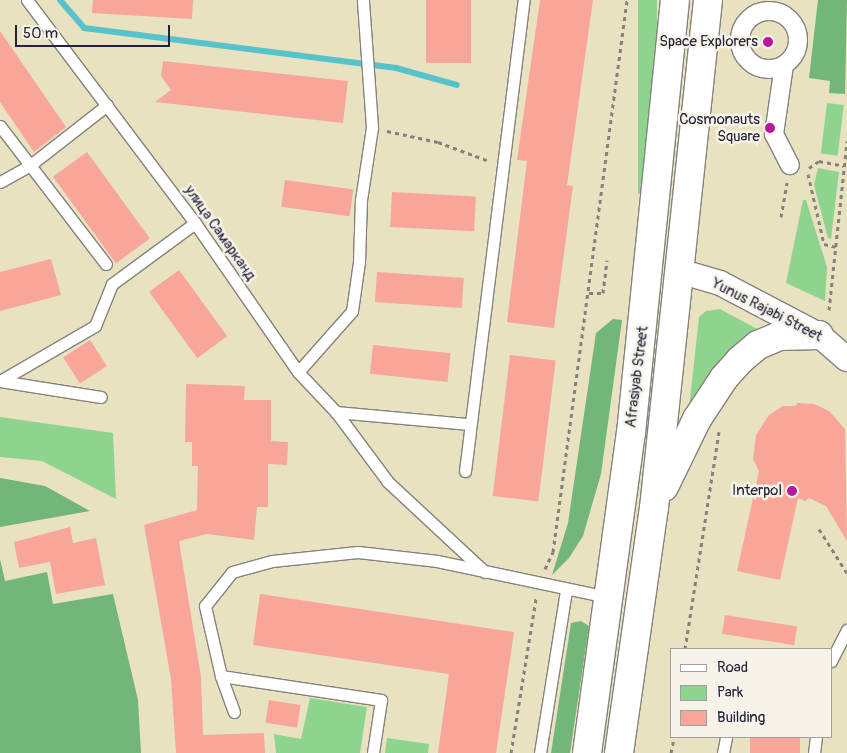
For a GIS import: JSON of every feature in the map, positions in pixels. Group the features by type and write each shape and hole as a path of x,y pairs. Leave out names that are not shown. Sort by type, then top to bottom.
{"main road":[{"name":"Afrasiyab Street","path":"586,753 610,598 650,267 675,0"},
{"name":"Afrasiyab Street","path":"619,753 654,508 708,0"},
{"name":"Yunus Rajabi Street","path":"650,267 679,270"},
{"path":"654,508 697,419 735,365 752,350 772,338 794,334 819,335"}],"street":[{"path":"788,18 791,0"},
{"path":"754,8 771,11 788,18 797,34 798,43 790,59 784,65 766,69 758,67 744,55 740,38 742,29 754,8"},
{"path":"784,65 774,134 790,165"},
{"name":"Yunus Rajabi Street","path":"679,270 720,283 819,335 847,359"}],"lane":[{"name":"улица Самарканд","path":"28,0 195,223 298,372 336,412 388,482 486,572"},
{"path":"466,471 469,424 524,0"},
{"path":"298,372 352,311 359,262 361,200 372,127 359,1"},
{"path":"0,182 29,166 107,105"},
{"path":"0,126 106,264"},
{"path":"100,397 0,380 95,326 112,284 195,223"},
{"path":"336,412 469,424"},
{"path":"234,712 221,676 205,606 232,572 272,561 358,552 437,561 610,598"},
{"path":"540,753 566,590"},
{"path":"832,659 847,630"},
{"path":"221,676 381,700 373,753"},
{"path":"723,753 726,738"},
{"path":"814,753 816,738"}],"path":[{"path":"553,552 627,0"},
{"path":"372,127 438,142 502,165"},
{"path":"829,310 847,141"},
{"path":"781,217 790,165 808,169 819,161 844,166"},
{"path":"808,169 807,180 824,244 836,247"},
{"path":"588,293 603,293 607,260"},
{"path":"685,648 721,425"},
{"path":"819,529 847,573"},
{"path":"511,753 538,584"},
{"path":"671,753 674,738"}],"green space":[{"path":"638,0 657,0 657,194 638,194"},
{"path":"818,0 847,0 845,94 829,93 830,81 809,78"},
{"path":"827,103 844,105 838,156 821,154"},
{"path":"818,168 839,172 831,239 828,238 814,185"},
{"path":"803,200 806,200 827,267 825,301 786,283"},
{"path":"720,309 759,330 688,417 699,317 706,311"},
{"path":"613,319 622,320 601,474 583,536 569,558 552,575 568,523 596,333"},
{"path":"0,417 113,433 116,499 42,461 0,457"},
{"path":"0,478 45,486 90,511 0,527"},
{"path":"0,559 5,581 47,572 53,604 113,594 138,700 141,753 0,753"},
{"path":"581,621 589,626 570,753 551,753 571,623"},
{"path":"310,698 367,707 360,753 276,753 274,734 301,739"},
{"path":"387,738 429,744 428,753 385,753"}],"building":[{"path":"93,0 193,0 192,19 92,13"},
{"path":"426,0 471,0 471,63 426,63"},
{"path":"540,0 593,0 567,185 573,186 554,328 507,322 527,161 517,160"},
{"path":"0,31 66,127 34,152 0,102"},
{"path":"163,61 348,81 343,123 155,102 171,90 161,76"},
{"path":"87,152 150,239 116,263 53,177"},
{"path":"285,180 353,190 350,216 281,207"},
{"path":"392,192 476,196 474,231 390,227"},
{"path":"51,259 61,295 0,311 0,272"},
{"path":"179,270 227,336 197,358 149,292"},
{"path":"377,272 464,278 462,308 375,302"},
{"path":"90,340 107,366 80,383 63,357"},
{"path":"373,345 451,353 448,382 370,374"},
{"path":"510,355 556,361 538,502 493,496"},
{"path":"186,384 245,386 244,400 271,400 271,441 288,442 287,465 268,464 268,507 257,507 254,540 207,534 179,541 201,677 203,735 264,733 265,753 176,753 171,679 144,525 197,510 198,466 192,466 192,442 185,442"},
{"name":"Interpol","path":"798,403 814,404 829,411 845,429 847,541 826,506 809,498 805,501 798,498 780,580 737,571 759,471 753,459 756,435 769,415 783,406 795,406"},
{"path":"70,527 73,543 96,538 105,585 56,594 50,562 19,568 14,542"},
{"path":"260,594 514,632 496,753 438,753 449,674 253,645"},
{"path":"725,615 797,626 794,645 722,634"},
{"path":"269,700 301,705 297,728 265,723"},
{"path":"750,738 800,738 800,753 750,753"}],"waterway":[{"path":"60,0 84,28 396,68 457,85"}],"place":[{"name":"Space Explorers","path":"768,42"},
{"name":"Cosmonauts Square","path":"770,128"},
{"name":"Interpol","path":"792,491"}]}
